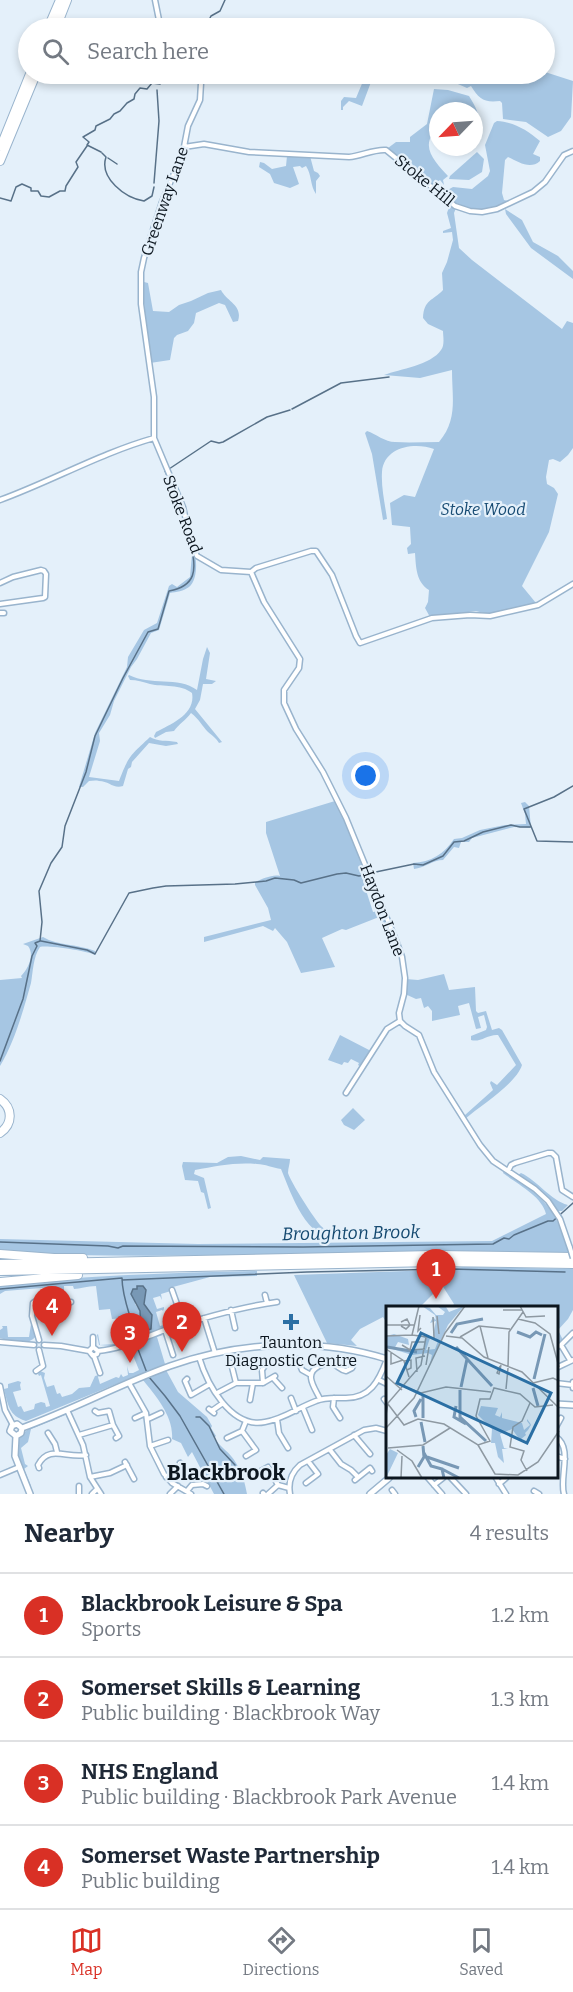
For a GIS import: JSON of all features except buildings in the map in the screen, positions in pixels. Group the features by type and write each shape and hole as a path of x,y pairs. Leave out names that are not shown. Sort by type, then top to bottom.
{"highway":[{"path":"52,18 60,0"},
{"path":"60,18 67,0"},
{"path":"0,147 26,84"},
{"path":"0,161 32,84"},
{"path":"0,1099 8,1106 10,1113 8,1125 0,1133"},
{"path":"0,1254 54,1258 112,1258 132,1262"},
{"path":"0,1264 435,1255 573,1258"},
{"path":"0,1271 457,1262 573,1264"},
{"path":"0,1282 115,1269"}],"street":[{"path":"156,0 159,18"},
{"name":"Greenway Lane","path":"154,438 154,397 141,304 141,272 162,202 184,147 188,126 201,94 201,84"},
{"name":"Stoke Hill","path":"184,147 204,144 249,152 349,157 386,150 455,206 482,212 497,209 533,192 543,184 564,155 573,151"},
{"path":"0,500 154,438"},
{"name":"Stoke Road","path":"154,438 183,507 196,556 221,570 251,572 256,568 316,551 332,575 360,642 432,618 490,616 537,605 573,584"},
{"path":"0,583 41,570 46,574 43,598 0,604"},
{"name":"Haydon Lane","path":"251,572 264,602 300,658 300,668 285,687 283,694 285,708 323,772 346,818 402,957 405,986 399,1013 400,1021"},
{"path":"346,1093 387,1029 400,1021 419,1035 434,1072 480,1145 494,1161 541,1194 554,1209 560,1219 573,1258"},
{"path":"507,1171 515,1163 552,1153 556,1157 562,1190 573,1197"},
{"path":"172,1290 184,1324"},
{"path":"265,1294 267,1303"},
{"path":"70,1302 36,1301 33,1303 32,1316 39,1340 44,1345 66,1346 89,1351 94,1356 100,1373"},
{"path":"94,1356 98,1351 119,1348 165,1330 231,1310 277,1302"},
{"path":"231,1310 235,1328"},
{"path":"204,1318 215,1353"},
{"path":"165,1330 173,1355"},
{"path":"558,1367 572,1360 559,1346 573,1333"},
{"path":"89,1351 93,1347 93,1337"},
{"path":"34,1345 39,1340"},
{"path":"1,1342 34,1345 39,1350 43,1366 36,1371"},
{"path":"39,1350 44,1345"},
{"path":"15,1436 21,1433 22,1428 172,1365 215,1353 256,1347 303,1346 351,1349 386,1359"},
{"path":"93,1347 98,1351"},
{"path":"199,1357 210,1384 232,1414 246,1421 261,1423 277,1419 320,1399 361,1396 372,1389 379,1380 386,1362"},
{"path":"298,1362 302,1370 311,1375"},
{"path":"231,1363 236,1383"},
{"path":"263,1383 262,1370 266,1364"},
{"path":"320,1399 312,1385 311,1375 315,1368 333,1364 343,1371 353,1368"},
{"path":"217,1393 236,1383 263,1383 274,1377 283,1388"},
{"path":"184,1380 190,1396 210,1384"},
{"path":"379,1380 386,1384"},
{"path":"129,1383 146,1413 150,1446 166,1477 189,1492 193,1484 207,1486"},
{"path":"250,1400 253,1383"},
{"path":"558,1383 573,1385"},
{"path":"0,1386 2,1410 13,1425"},
{"path":"334,1398 333,1407 340,1418"},
{"path":"292,1400 296,1411"},
{"path":"212,1411 223,1402"},
{"path":"558,1404 573,1405"},
{"path":"303,1408 312,1426"},
{"path":"67,1409 86,1455 90,1477 101,1494"},
{"path":"97,1414 109,1409 119,1438"},
{"path":"138,1418 146,1413"},
{"path":"148,1419 158,1414"},
{"path":"558,1422 561,1418"},
{"path":"277,1419 279,1433 287,1445"},
{"path":"227,1438 242,1431 246,1421"},
{"path":"13,1425 17,1424 22,1428"},
{"path":"13,1425 10,1431 15,1436 18,1467 30,1494"},
{"path":"79,1436 113,1425"},
{"path":"290,1494 289,1488 294,1471 308,1461 372,1428 386,1431"},
{"path":"242,1431 257,1449 246,1456"},
{"path":"47,1435 55,1444 57,1452"},
{"path":"354,1436 365,1444 370,1454"},
{"path":"558,1439 564,1444 566,1471 564,1494"},
{"path":"150,1446 167,1441"},
{"path":"330,1450 340,1464 351,1470 356,1479 371,1468"},
{"path":"37,1467 43,1457 57,1452 76,1457 86,1455"},
{"path":"558,1457 565,1459"},
{"path":"306,1483 320,1476 308,1461"},
{"path":"90,1477 110,1473 126,1464 132,1478"},
{"path":"166,1477 182,1464"},
{"path":"254,1475 268,1465 278,1485 289,1488"},
{"path":"0,1475 18,1467"},
{"path":"370,1494 388,1479"},
{"path":"429,1479 442,1494"},
{"path":"434,1485 442,1479"},
{"path":"452,1479 466,1494"},
{"path":"497,1479 506,1494"},
{"path":"500,1484 505,1479"},
{"path":"265,1494 278,1485"},
{"path":"170,1494 178,1486"},
{"path":"92,1494 97,1489"},
{"path":"534,1491 539,1494"}],"green space":[{"path":"555,75 573,81 571,117 561,131 548,137 526,122 503,119 500,101 486,101 479,97 471,86 467,88 458,84 555,84"},
{"path":"362,84 370,84 362,106 349,101 341,110 341,101 344,97 356,98"},
{"path":"434,89 469,96 472,102 431,102"},
{"path":"429,114 429,156 432,156 448,176 443,180 444,185 440,180 434,184 436,188 388,148 396,142 410,142 410,137 427,124"},
{"path":"497,121 520,127 540,141 533,154 540,157 540,161 528,165 508,157 505,160 502,193 504,200 508,201 490,208 465,207 441,192 443,189 446,191 453,187 472,189 488,176 490,171 485,145"},
{"path":"287,156 310,156 314,171 320,176 316,181 316,194 306,166 293,167 299,184 290,188 274,183 270,174 259,167 260,162 272,169 286,166"},
{"path":"472,156 481,156 484,159 482,172 469,180 449,179"},
{"name":"Stoke Wood","path":"450,204 456,208 454,213 459,248 562,329 567,321 573,323 573,448 560,462 549,460 547,484 558,494 549,532 522,586 536,603 487,614 476,611 430,617 425,608 429,590 419,578 415,553 408,554 407,548 411,544 410,527 392,525 390,503 404,495 415,497 434,449 418,446 401,448 388,457 382,472 387,519 383,520 372,454 365,433 367,431 391,442 439,442 449,425 453,408 452,370 420,378 384,375 423,363 442,348 443,331 428,324 423,318 427,304 443,290 442,273 453,240 452,232 443,233 451,228 447,213"},
{"path":"505,209 522,220 533,242 558,256 573,271 573,279 531,248 506,214"},
{"path":"142,283 148,283 153,311 169,312 179,305 221,290 236,307 238,321 233,322 225,305 219,303 196,313 194,323 188,331 174,338 170,360 150,363"},
{"path":"192,554 195,555 196,563 194,581 187,588 170,593 159,630 151,633 131,667 114,701 110,715 99,733 100,741 89,777 119,781 131,756 150,737 178,744 166,746 149,743 132,762 123,786 102,781 89,781 83,787 79,787 95,733 127,667 128,657 144,630 157,623 169,586 172,584 177,587 190,577"},
{"path":"207,647 210,653 206,679 216,681 212,684 203,684 200,700 195,709 222,742 219,743 191,713 174,731 166,732 155,738 156,732 175,722 186,712 190,707 192,693 177,687 130,680 128,676 181,683 197,690"},
{"path":"335,801 370,879 363,881 373,912 379,911 380,906 392,938 388,935 379,917 346,930 342,929 322,938 335,967 301,973 287,942 275,928 273,931 263,926 204,942 204,937 271,920 268,908 255,885 255,882 264,878 280,876 266,833 266,822"},
{"path":"525,802 529,806 531,828 514,827 472,838 469,842 461,842 459,848 454,847 443,860 414,869 413,863 426,861 436,856 454,839 480,830 526,824 521,803"},
{"path":"43,937 95,951 96,954 40,947 18,1026 0,1066 0,980 22,978 30,962 31,954 28,946 23,944"},
{"path":"444,974 449,990 475,987 476,1011 478,1013 486,1011 492,1030 499,1028 502,1030 522,1065 506,1087 465,1119 463,1116 493,1090 491,1081 497,1085 516,1065 498,1035 471,1040 471,1036 486,1030 487,1027 484,1015 478,1017 481,1028 476,1029 469,1003 458,1006 460,1015 432,1021 432,1011 428,1006 424,1008 421,998 416,999 405,994 406,979 418,980"},
{"path":"340,1035 371,1051 361,1067 359,1063 351,1059 342,1065 328,1060"},
{"path":"353,1108 365,1120 354,1130 344,1125 341,1120"},
{"path":"241,1156 260,1160 263,1157 290,1159 288,1173 318,1222 333,1234 348,1239 322,1236 312,1228 297,1206 281,1169 263,1165 234,1164 195,1170 194,1174 204,1178 211,1208 208,1209 198,1181 185,1180 183,1162 217,1163 228,1157"},
{"path":"503,1172 532,1191 547,1206 563,1232 569,1253 427,1251 142,1256 0,1252 0,1239 198,1244 492,1241 546,1214 534,1196"},
{"path":"521,1173 555,1199 568,1205 562,1211 558,1211 540,1192 518,1175"},
{"path":"463,1267 573,1269 573,1310 558,1330 558,1306 452,1306 454,1304 442,1285 421,1306 386,1306 386,1322 383,1317 360,1329 351,1340 357,1346 327,1343 294,1275"},
{"path":"257,1271 257,1276 210,1277 173,1287 174,1290 161,1294 162,1300 160,1296 153,1298 157,1309 164,1307 163,1311 156,1312 160,1326 167,1324 169,1319 170,1323 179,1320 179,1323 111,1346 99,1345 97,1335 100,1345 115,1344 115,1341 127,1339 127,1332 124,1332 123,1325 126,1324 125,1318 112,1319 110,1309 99,1310 96,1286 74,1289 73,1286 64,1286 64,1292 54,1292 54,1287 5,1291 0,1294 0,1285 64,1279","holes":["138,1286 143,1286 146,1290 144,1304 152,1314 151,1329 140,1330 140,1311 135,1304 136,1289"]},
{"path":"31,1324 33,1324 36,1336 29,1341 14,1342 0,1338 2,1326 7,1326 8,1337 29,1337"},
{"path":"558,1330 563,1340 558,1343"},
{"path":"160,1334 163,1335 157,1337 165,1364 26,1421 16,1416 10,1409 4,1389 8,1388 8,1384 21,1382 21,1390 13,1392 18,1407 21,1406 24,1412 34,1409 35,1404 41,1402 45,1403 46,1407 50,1406 41,1375 38,1374 40,1371 45,1373 47,1387 54,1385 57,1394 60,1393 62,1397 72,1394 79,1388 90,1387 95,1376 99,1375 100,1384 116,1377 119,1378 121,1374 123,1377 128,1375 127,1366 129,1373 139,1370 130,1348"},
{"path":"166,1370 178,1392 207,1417 216,1436 214,1438 238,1466 247,1494 214,1494 192,1452 188,1457 181,1443 172,1439 167,1415 143,1380"},
{"path":"65,1412 65,1415 31,1429 28,1442 21,1448 25,1464 28,1466 24,1469 30,1488 18,1457 19,1439 31,1427"}],"shaded area":[{"path":"137,1286 143,1286 146,1290 144,1304 152,1315 151,1329 141,1332 140,1311 131,1294"}],"waterway":[{"path":"210,18 220,11 225,0"},
{"path":"101,152 87,145 89,142 83,137 134,99 140,88 147,89 151,84"},
{"path":"154,183 159,121 157,90"},
{"path":"0,198 11,201 16,187 22,184 31,188 31,191 38,191 41,196 49,197 65,191 78,167 76,162 87,146"},
{"path":"102,153 106,157 106,172 110,179 115,186 129,196 144,201 152,196 154,187"},
{"path":"108,158 117,164"},
{"path":"292,409 341,383 389,377"},
{"path":"169,469 211,441 223,442 267,417 290,410"},
{"path":"165,471 182,509"},
{"path":"0,1061 23,999 32,956 37,946 35,943 40,941 42,922 39,891 51,863 62,847 65,826 86,772 95,736 148,632 158,629 169,591 185,585 192,576 194,562 191,546"},
{"path":"573,786 554,797 524,809 537,841 573,842"},
{"path":"371,873 414,864 423,865 443,856 454,842 464,841 483,832 511,825 530,827"},
{"path":"41,941 87,950 95,954 129,893 153,888 235,884 275,878 301,883 337,874 346,873 359,876 368,874"},
{"name":"Broughton Brook","path":"0,1242 118,1248 123,1246 303,1247 493,1244 553,1221 573,1203"},
{"path":"122,1280 449,1269 565,1272"},
{"path":"0,1289 122,1278 136,1339"},
{"path":"136,1344 147,1373"},
{"path":"149,1377 180,1416 224,1494"},
{"path":"196,1417 200,1417 209,1426 220,1449 235,1465"}],"place":[{"name":"Blackbrook Leisure & Spa","path":"436,1299"},
{"name":"Taunton Diagnostic Centre","path":"291,1322"},
{"name":"Somerset Waste Partnership","path":"52,1336"},
{"name":"Somerset Skills & Learning","path":"182,1352"},
{"name":"NHS England","path":"130,1363"}],"district":[{"name":"Blackbrook","path":"226,1472"}]}
